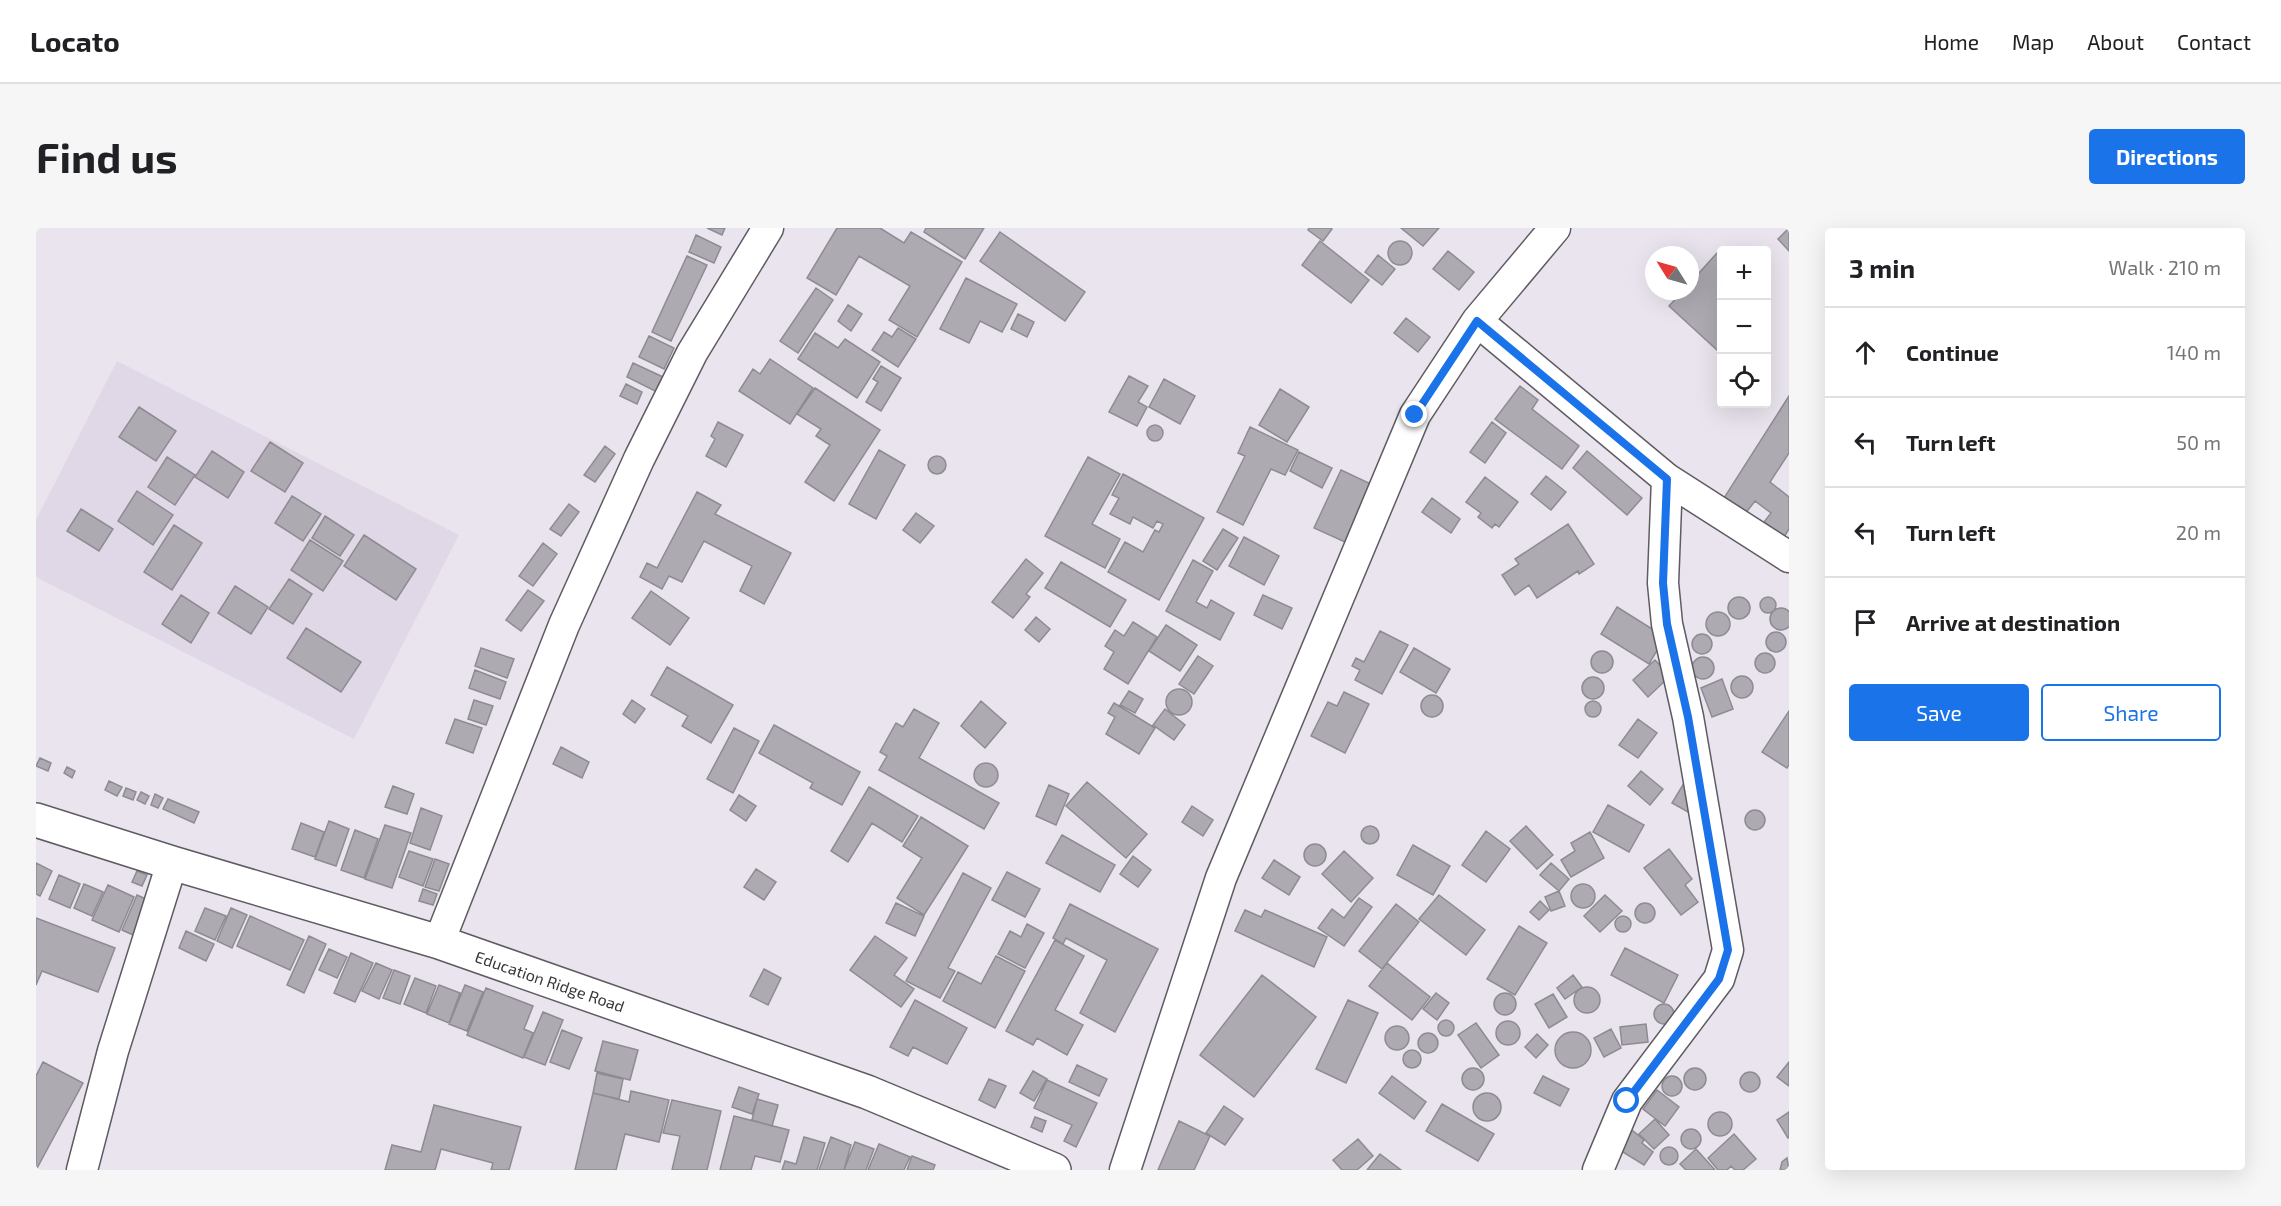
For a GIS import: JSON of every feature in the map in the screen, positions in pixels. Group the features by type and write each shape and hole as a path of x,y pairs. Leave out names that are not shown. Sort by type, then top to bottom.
{"main road":[{"name":"Education Ridge Road","path":"36,819 172,863 439,942 867,1092 1054,1170"}],"street":[{"path":"439,942 564,625 634,470 692,353 768,228"},
{"path":"1125,1170 1217,888 1415,415 1477,321 1555,228"},
{"path":"1477,321 1667,479 1789,557"},
{"path":"1598,1170 1627,1101 1719,979 1728,950 1688,717 1667,624 1663,583 1667,479"},
{"path":"82,1170 113,1052 172,863"}],"shaded area":[{"path":"117,361 459,535 354,739 36,577 36,520"}],"building":[{"path":"707,228 725,228 722,235"},
{"path":"837,228 880,228 904,243 911,232 962,262 917,337 889,320 910,286 859,256 836,295 807,278"},
{"path":"926,228 984,228 965,259 924,232"},
{"path":"1309,228 1332,229 1323,241 1308,230"},
{"path":"1401,228 1439,228 1423,246"},
{"path":"1789,228 1789,251 1778,239"},
{"path":"1000,232 1085,292 1065,321 980,261"},
{"path":"696,235 721,247 714,263 689,252"},
{"path":"1320,241 1369,280 1351,303 1302,265"},
{"path":"1400,241 1405,242 1411,248 1411,258 1405,264 1400,265 1395,264 1389,258 1388,253 1389,248 1395,242"},
{"path":"1448,251 1474,272 1459,290 1433,269"},
{"path":"1717,253 1717,350 1669,306 1675,300 1699,300 1699,273"},
{"path":"1378,255 1395,269 1382,285 1365,272"},
{"path":"687,256 707,265 671,341 652,332"},
{"path":"966,278 1017,304 1002,332 980,321 969,343 940,329"},
{"path":"816,288 833,300 798,353 780,341"},
{"path":"848,305 862,314 851,331 838,321"},
{"path":"1018,314 1034,322 1027,337 1011,329"},
{"path":"1406,318 1430,337 1418,352 1394,333"},
{"path":"898,328 916,339 898,367 872,350 884,332 892,337"},
{"path":"815,333 838,348 845,339 880,362 857,398 798,359"},
{"path":"649,336 674,348 664,369 639,357"},
{"path":"770,359 813,388 790,424 739,391 753,369 760,374"},
{"path":"633,363 663,377 657,392 627,377"},
{"path":"881,366 901,378 881,411 866,402 878,382 873,379"},
{"path":"1129,376 1148,386 1138,402 1147,407 1137,426 1109,412"},
{"path":"1164,379 1195,396 1180,424 1149,407"},
{"path":"626,384 642,392 637,404 620,396"},
{"path":"1520,386 1538,400 1532,409 1579,446 1562,469 1495,419"},
{"path":"815,388 880,430 834,501 805,482 830,445 816,436 821,429 797,414"},
{"path":"1280,389 1309,407 1287,442 1259,425"},
{"path":"1789,396 1789,453 1770,482 1789,497 1789,529 1784,537 1764,522 1771,513 1755,501 1745,514 1724,498"},
{"path":"139,407 176,431 156,461 119,437"},
{"path":"718,422 743,435 726,467 706,456 715,439 711,436"},
{"path":"1492,422 1506,433 1485,463 1470,452"},
{"path":"1155,425 1163,433 1155,441 1147,433"},
{"path":"1250,427 1298,450 1285,475 1271,469 1243,525 1217,512 1245,456 1238,453"},
{"path":"270,442 303,463 285,492 251,471"},
{"path":"605,446 615,454 595,482 584,475"},
{"path":"879,450 905,465 876,519 849,504"},
{"path":"212,451 244,472 228,498 195,477"},
{"path":"1587,451 1642,498 1627,515 1573,468"},
{"path":"1299,452 1332,468 1322,488 1290,471"},
{"path":"933,456 941,456 946,461 944,472 933,474 928,469 928,461"},
{"path":"167,457 195,475 175,505 148,487"},
{"path":"1088,457 1120,474 1092,524 1120,539 1105,568 1045,536"},
{"path":"1341,470 1371,484 1345,542 1314,528"},
{"path":"1123,474 1204,518 1159,600 1108,572 1125,542 1143,552 1155,530 1159,532 1163,524 1157,521 1153,528 1133,517 1130,524 1110,514 1119,498 1112,495"},
{"path":"1546,476 1566,492 1551,510 1531,494"},
{"path":"1485,477 1518,502 1499,527 1495,524 1492,528 1478,517 1481,513 1466,502"},
{"path":"137,491 173,515 153,545 118,521"},
{"path":"697,492 721,505 715,514 791,553 764,604 740,591 752,566 704,541 682,582 669,576 662,589 640,577 647,563 657,568"},
{"path":"292,496 321,514 303,541 275,523"},
{"path":"1432,498 1460,519 1451,533 1422,512"},
{"path":"569,504 579,512 561,536 550,529"},
{"path":"81,509 113,529 99,551 67,531"},
{"path":"916,513 934,526 920,543 903,530"},
{"path":"325,516 354,535 340,556 312,538"},
{"path":"1568,524 1594,564 1579,574 1578,571 1537,598 1529,585 1515,595 1502,575 1519,564 1515,559"},
{"path":"174,525 202,543 172,590 144,572"},
{"path":"1223,529 1238,538 1217,570 1203,561"},
{"path":"364,535 416,569 396,600 344,566"},
{"path":"1244,537 1279,556 1264,585 1229,566"},
{"path":"310,540 343,561 323,591 291,570"},
{"path":"543,543 557,554 533,586 519,576"},
{"path":"1026,559 1043,573 1026,594 1030,597 1013,618 992,602"},
{"path":"1193,560 1213,571 1196,602 1207,608 1211,600 1234,613 1220,640 1166,611"},
{"path":"1061,562 1126,600 1110,627 1045,588"},
{"path":"289,579 312,594 293,624 269,609"},
{"path":"235,586 268,607 251,634 218,613"},
{"path":"528,590 544,601 521,631 506,620"},
{"path":"651,591 689,618 670,645 632,618"},
{"path":"181,595 209,613 191,643 162,624"},
{"path":"1263,595 1292,608 1282,629 1254,615"},
{"path":"1739,597 1747,600 1750,608 1747,616 1739,619 1731,616 1728,608 1731,600"},
{"path":"1765,597 1771,597 1776,605 1774,611 1765,613 1760,608 1760,602"},
{"path":"1617,607 1665,637 1649,664 1601,634"},
{"path":"1781,608 1791,615 1792,619 1785,629 1781,630 1771,623 1770,619 1777,609"},
{"path":"1718,612 1727,615 1730,624 1727,633 1718,636 1709,633 1706,624 1709,615"},
{"path":"1036,617 1050,629 1039,642 1025,630"},
{"path":"1133,622 1157,637 1128,684 1104,669 1114,652 1105,646 1115,630 1124,636"},
{"path":"1166,625 1197,645 1180,671 1149,651"},
{"path":"306,628 361,662 341,692 287,658"},
{"path":"1380,631 1408,645 1382,694 1355,680 1360,670 1352,666 1356,658 1364,662"},
{"path":"1776,632 1783,635 1786,642 1783,649 1776,652 1769,649 1766,642 1769,635"},
{"path":"1698,634 1706,634 1712,640 1712,648 1706,654 1698,654 1692,648 1692,640"},
{"path":"481,648 514,659 507,678 475,666"},
{"path":"1414,648 1450,669 1436,693 1400,672"},
{"path":"1602,651 1610,654 1613,662 1610,670 1602,673 1594,670 1591,662 1594,654"},
{"path":"1765,653 1772,656 1775,663 1772,670 1765,673 1758,670 1755,663 1758,656"},
{"path":"1198,656 1213,666 1194,694 1179,684"},
{"path":"1703,657 1711,660 1714,668 1711,676 1703,679 1695,676 1692,668 1695,660"},
{"path":"1655,660 1670,676 1648,697 1633,680"},
{"path":"667,667 733,705 711,743 682,726 688,716 651,695"},
{"path":"475,670 506,682 500,699 469,688"},
{"path":"1742,676 1750,679 1753,687 1750,695 1742,698 1734,695 1731,687 1734,679"},
{"path":"1593,677 1601,680 1604,688 1601,696 1593,699 1585,696 1582,688 1585,680"},
{"path":"1722,679 1733,709 1712,717 1701,688"},
{"path":"1179,689 1188,693 1192,702 1188,711 1179,715 1170,711 1166,702 1170,693"},
{"path":"1129,691 1143,699 1135,713 1120,705"},
{"path":"1344,692 1369,704 1345,753 1311,736 1328,702 1337,706"},
{"path":"1432,695 1442,702 1443,706 1436,716 1432,717 1422,710 1421,706 1428,696"},
{"path":"474,700 493,706 486,725 468,719"},
{"path":"632,700 645,709 635,723 623,714"},
{"path":"981,701 1006,723 985,748 961,726"},
{"path":"1593,701 1599,703 1601,709 1599,715 1593,717 1587,715 1585,709 1587,703"},
{"path":"1114,703 1155,728 1139,754 1106,734 1115,717 1108,713"},
{"path":"914,709 939,723 919,758 999,803 984,829 879,770 887,756 880,752 896,723 903,727"},
{"path":"1165,709 1185,725 1174,740 1153,725"},
{"path":"1789,711 1789,765 1787,768 1762,752"},
{"path":"455,719 482,728 473,753 446,743"},
{"path":"1638,719 1657,733 1638,758 1619,745"},
{"path":"774,725 860,772 842,805 810,788 813,783 759,753"},
{"path":"734,728 759,741 733,793 707,779"},
{"path":"561,747 589,762 582,778 553,764"},
{"path":"40,758 51,763 48,771 36,766"},
{"path":"986,763 994,767 998,775 994,783 986,787 978,783 974,775 978,767"},
{"path":"67,767 75,771 72,778 64,773"},
{"path":"1641,771 1663,789 1650,805 1628,786"},
{"path":"109,781 122,787 117,796 105,790"},
{"path":"1087,782 1147,834 1126,858 1066,806"},
{"path":"1684,783 1700,792 1688,812 1672,803"},
{"path":"1049,785 1069,794 1056,825 1036,816"},
{"path":"393,786 414,794 407,814 385,807"},
{"path":"869,787 918,816 902,842 872,823 848,862 831,851"},
{"path":"126,788 136,792 133,800 123,796"},
{"path":"141,792 149,796 145,804 137,800"},
{"path":"155,794 163,798 158,808 151,805"},
{"path":"739,795 756,806 746,821 730,810"},
{"path":"168,799 199,812 194,823 163,809"},
{"path":"1608,805 1644,825 1629,852 1593,832"},
{"path":"1192,806 1213,820 1203,836 1182,822"},
{"path":"421,808 442,816 430,850 410,843"},
{"path":"1755,810 1762,813 1765,820 1762,827 1755,830 1748,827 1745,820 1748,813"},
{"path":"921,817 968,846 924,915 897,898 922,858 903,846"},
{"path":"329,821 349,829 336,866 315,859"},
{"path":"301,823 324,832 315,857 292,849"},
{"path":"385,825 411,833 392,888 365,879"},
{"path":"1370,826 1376,829 1379,835 1376,841 1370,844 1364,841 1361,835 1364,829"},
{"path":"1526,826 1553,855 1537,869 1510,841"},
{"path":"355,830 378,839 364,878 341,870"},
{"path":"1486,831 1510,849 1486,882 1462,865"},
{"path":"1590,832 1604,858 1571,877 1561,860 1575,851 1571,843"},
{"path":"1062,835 1115,865 1100,892 1046,863"},
{"path":"1315,844 1323,847 1326,855 1323,863 1315,866 1307,863 1304,855 1307,847"},
{"path":"1413,845 1450,866 1433,895 1397,875"},
{"path":"1669,849 1692,879 1685,885 1698,902 1681,915 1644,868"},
{"path":"409,851 433,859 423,886 399,877"},
{"path":"1344,851 1373,878 1351,902 1322,874"},
{"path":"1133,856 1151,870 1138,887 1120,874"},
{"path":"435,859 449,864 439,891 425,887"},
{"path":"1274,860 1300,877 1289,895 1262,878"},
{"path":"36,863 52,871 40,896 36,894"},
{"path":"1551,863 1569,879 1559,891 1540,875"},
{"path":"756,869 776,882 764,900 744,887"},
{"path":"137,871 147,875 142,886 132,882"},
{"path":"1007,872 1040,889 1025,917 992,900"},
{"path":"963,873 991,888 948,968 955,971 940,998 906,981"},
{"path":"59,875 80,884 70,908 49,899"},
{"path":"84,884 103,892 92,916 74,908"},
{"path":"1583,884 1592,887 1595,896 1592,905 1583,908 1574,905 1571,896 1574,887"},
{"path":"108,885 134,897 119,932 92,920"},
{"path":"423,889 437,894 433,905 419,901"},
{"path":"1559,891 1565,906 1551,911 1545,897"},
{"path":"137,895 157,904 142,939 122,930"},
{"path":"1439,895 1485,930 1466,955 1419,919"},
{"path":"1605,895 1622,911 1600,932 1584,916"},
{"path":"1359,898 1372,907 1344,946 1318,928 1332,909 1344,918"},
{"path":"1540,901 1549,910 1539,920 1530,912"},
{"path":"896,903 924,916 915,936 886,923"},
{"path":"1641,903 1649,903 1655,909 1655,917 1649,923 1641,923 1635,917 1635,909"},
{"path":"1070,904 1158,949 1115,1032 1080,1013 1107,960 1066,938 1063,944 1053,938"},
{"path":"1396,904 1419,922 1382,969 1359,951"},
{"path":"205,908 226,916 215,940 195,931"},
{"path":"231,908 247,915 232,948 217,941"},
{"path":"1245,910 1261,917 1265,910 1327,937 1314,967 1235,931"},
{"path":"250,916 304,940 290,970 237,946"},
{"path":"1620,916 1626,916 1631,924 1629,930 1620,932 1615,927 1615,921"},
{"path":"36,918 115,948 98,992 42,971 36,985"},
{"path":"1027,924 1044,933 1025,968 998,954 1010,931 1021,937"},
{"path":"1519,926 1547,943 1515,995 1487,979"},
{"path":"186,931 214,944 206,961 179,948"},
{"path":"309,936 326,944 304,993 287,985"},
{"path":"875,936 907,958 894,975 914,989 901,1007 850,970"},
{"path":"1055,940 1084,956 1055,1010 1083,1025 1067,1055 1037,1038 1033,1045 1006,1031"},
{"path":"1625,948 1678,975 1664,1003 1611,975"},
{"path":"329,949 347,957 337,978 319,970"},
{"path":"351,953 373,963 355,1002 334,993"},
{"path":"996,956 1025,971 995,1028 943,1001 958,972 981,984"},
{"path":"376,963 392,970 379,999 362,991"},
{"path":"1387,963 1430,997 1412,1020 1369,986"},
{"path":"764,969 781,978 768,1005 750,996"},
{"path":"394,970 410,976 400,1004 383,998"},
{"path":"1262,975 1316,1017 1254,1097 1200,1055"},
{"path":"1573,975 1582,987 1565,999 1557,988"},
{"path":"415,978 436,986 426,1013 404,1004"},
{"path":"439,985 460,993 449,1023 427,1014"},
{"path":"465,985 483,992 467,1031 449,1024"},
{"path":"1587,987 1596,991 1600,1000 1596,1009 1587,1013 1578,1009 1574,1000 1578,991"},
{"path":"486,988 533,1006 524,1029 533,1033 523,1058 467,1035"},
{"path":"1436,993 1449,1003 1437,1020 1423,1009"},
{"path":"1505,993 1513,996 1516,1004 1513,1012 1505,1015 1497,1012 1494,1004 1497,996"},
{"path":"1553,994 1567,1017 1549,1028 1535,1004"},
{"path":"915,1000 967,1028 947,1064 913,1047 908,1056 890,1047"},
{"path":"1348,1000 1378,1013 1346,1083 1316,1069"},
{"path":"1660,1004 1668,1004 1674,1010 1674,1018 1668,1024 1660,1024 1654,1018 1654,1010"},
{"path":"543,1012 563,1020 545,1065 524,1057"},
{"path":"1443,1020 1449,1020 1454,1028 1452,1034 1443,1036 1438,1031 1438,1025"},
{"path":"1508,1021 1513,1022 1519,1028 1519,1038 1513,1044 1508,1045 1503,1044 1497,1038 1496,1033 1497,1028 1503,1022"},
{"path":"1476,1023 1499,1055 1481,1068 1458,1035"},
{"path":"1646,1024 1648,1042 1622,1045 1620,1027"},
{"path":"1397,1026 1406,1029 1409,1038 1406,1047 1397,1050 1388,1047 1385,1038 1388,1029"},
{"path":"1611,1029 1621,1048 1604,1057 1594,1038"},
{"path":"562,1030 582,1038 569,1069 550,1062"},
{"path":"1573,1032 1585,1038 1591,1050 1585,1062 1573,1068 1561,1062 1555,1050 1561,1038"},
{"path":"1428,1033 1435,1036 1438,1043 1435,1050 1428,1053 1421,1050 1418,1043 1421,1036"},
{"path":"1537,1034 1548,1045 1536,1058 1525,1047"},
{"path":"603,1041 638,1050 630,1080 595,1071"},
{"path":"1412,1050 1418,1053 1421,1059 1418,1065 1412,1068 1406,1065 1403,1059 1406,1053"},
{"path":"43,1062 83,1083 36,1170 36,1076"},
{"path":"1789,1062 1789,1086 1777,1077"},
{"path":"1077,1065 1107,1079 1099,1096 1069,1082"},
{"path":"1473,1068 1481,1071 1484,1079 1481,1087 1473,1090 1465,1087 1462,1079 1465,1071"},
{"path":"1695,1068 1703,1071 1706,1079 1703,1087 1695,1090 1687,1087 1684,1079 1687,1071"},
{"path":"1033,1071 1047,1079 1034,1101 1020,1093"},
{"path":"1746,1072 1754,1072 1760,1078 1760,1086 1754,1092 1746,1092 1740,1086 1740,1078"},
{"path":"597,1073 623,1079 619,1099 593,1093"},
{"path":"1392,1076 1426,1102 1414,1119 1379,1093"},
{"path":"1543,1076 1569,1089 1560,1106 1534,1093"},
{"path":"1672,1076 1679,1079 1682,1086 1679,1093 1672,1096 1665,1093 1662,1086 1665,1079"},
{"path":"989,1079 1006,1086 995,1108 979,1100"},
{"path":"1047,1080 1097,1103 1076,1147 1064,1141 1072,1125 1034,1108"},
{"path":"739,1087 759,1094 752,1114 732,1107"},
{"path":"1657,1090 1679,1107 1665,1126 1643,1109"},
{"path":"631,1091 669,1100 659,1142 625,1134 616,1170 575,1170 593,1093 629,1102"},
{"path":"1487,1093 1497,1097 1501,1107 1497,1117 1487,1121 1477,1117 1473,1107 1477,1097"},
{"path":"757,1099 778,1105 772,1126 752,1120"},
{"path":"672,1100 721,1111 707,1170 672,1170 680,1136 663,1133"},
{"path":"1442,1104 1494,1134 1478,1161 1426,1131"},
{"path":"434,1105 521,1127 509,1170 491,1170 493,1163 441,1149 435,1170 385,1170 392,1145 421,1152"},
{"path":"1224,1106 1243,1119 1225,1145 1206,1133"},
{"path":"1720,1112 1725,1113 1731,1119 1731,1129 1725,1135 1720,1136 1715,1135 1709,1129 1708,1124 1709,1119 1715,1113"},
{"path":"1789,1112 1789,1137 1788,1138 1777,1120"},
{"path":"734,1116 789,1130 780,1162 755,1156 751,1170 720,1170"},
{"path":"1035,1117 1046,1121 1042,1132 1031,1127"},
{"path":"1655,1119 1669,1135 1654,1149 1639,1134"},
{"path":"1179,1121 1210,1136 1194,1170 1158,1170"},
{"path":"1691,1129 1698,1132 1701,1139 1698,1146 1691,1149 1684,1146 1681,1139 1684,1132"},
{"path":"1632,1130 1653,1152 1644,1165 1618,1149"},
{"path":"1734,1134 1756,1159 1743,1170 1735,1170 1731,1166 1727,1170 1718,1170 1708,1158"},
{"path":"804,1137 825,1143 817,1170 782,1170 785,1161 796,1164"},
{"path":"831,1137 851,1145 844,1170 819,1170"},
{"path":"1358,1139 1373,1156 1357,1170 1342,1170 1333,1160"},
{"path":"855,1142 874,1149 866,1170 844,1170"},
{"path":"879,1144 910,1157 904,1170 868,1170"},
{"path":"1665,1147 1673,1147 1678,1152 1676,1163 1665,1165 1660,1160 1660,1152"},
{"path":"1696,1149 1715,1170 1686,1170 1680,1164"},
{"path":"1380,1154 1401,1170 1367,1170"},
{"path":"912,1156 935,1165 933,1170 907,1170"},
{"path":"1787,1158 1789,1170 1780,1170 1782,1162"}],"route":[{"path":"1415,415 1477,321 1667,479 1663,583 1667,624 1688,717 1728,950 1719,979 1627,1101"}]}
